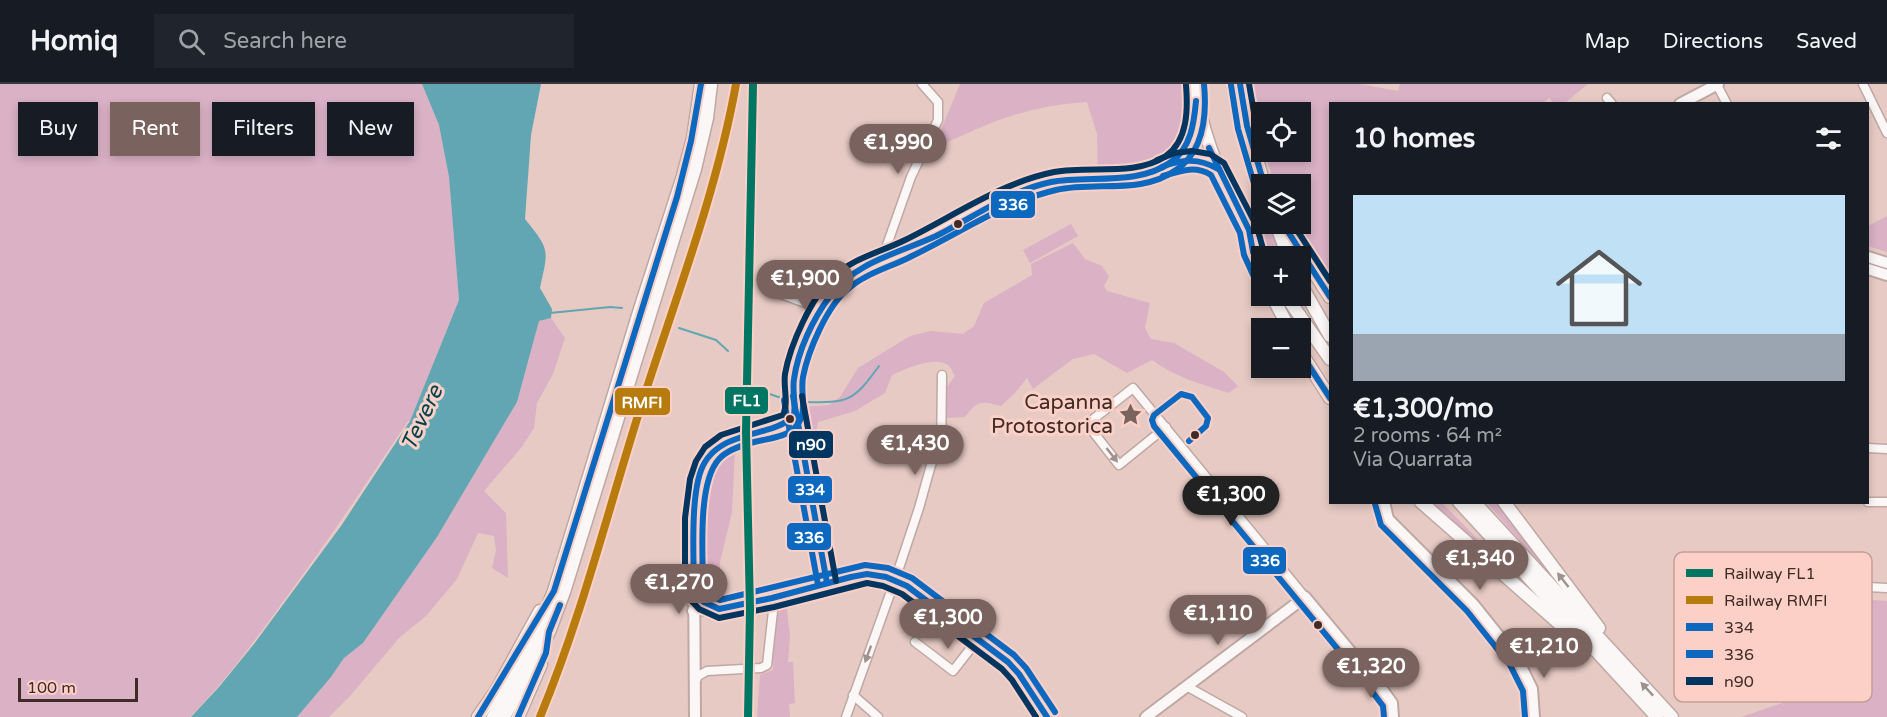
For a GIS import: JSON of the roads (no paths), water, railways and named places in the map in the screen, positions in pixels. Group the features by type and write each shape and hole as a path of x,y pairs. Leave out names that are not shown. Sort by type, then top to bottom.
{"main road":[{"path":"493,717 532,645 554,591 683,176 693,138 701,84"},
{"path":"504,717 549,632 574,563 695,169 707,118 711,84"},
{"path":"1171,163 1188,143 1193,127 1195,84"},
{"path":"1240,84 1245,116 1260,174"},
{"path":"1196,101 1206,140 1218,169 1258,246"},
{"path":"1171,163 1198,160 1218,169"},
{"path":"1249,230 1252,246"},
{"path":"1289,234 1329,295"},
{"path":"1311,302 1329,334"},
{"path":"1293,306 1329,358"},
{"path":"1311,368 1329,396"},
{"path":"1423,504 1541,609 1617,666"},
{"path":"1461,504 1617,666 1672,717"},
{"path":"1475,504 1617,666 1657,717"},
{"path":"1506,504 1574,594 1617,666"},
{"path":"478,717 496,691 531,626 554,591"},
{"path":"518,717 546,653 549,632"}],"street":[{"path":"889,257 886,252 887,245 909,184 939,114 939,105 935,96 922,84"},
{"path":"1684,102 1718,84 1726,102"},
{"path":"1863,84 1887,133"},
{"path":"827,583 798,422 794,411 793,389 800,351 831,293 855,273 1009,197 1040,185 1079,178 1137,174 1171,163"},
{"path":"1869,257 1887,263"},
{"path":"1869,269 1887,275"},
{"path":"767,289 822,309"},
{"path":"846,717 895,580 931,465 933,460 942,453 942,375"},
{"path":"1164,424 1119,465 1087,424 1133,388 1164,424 1305,597 1371,675 1392,703 1393,717"},
{"path":"695,717 693,611 697,489 702,468 711,454 730,440 789,422 794,411"},
{"path":"1869,448 1887,449"},
{"path":"1869,502 1887,502"},
{"path":"1384,504 1388,519 1474,605 1513,653 1532,688 1534,717"},
{"path":"693,611 776,598 867,574 895,580 907,586 978,639 1017,672 1047,717"},
{"path":"1872,587 1887,588"},
{"path":"694,591 712,609"},
{"path":"1146,717 1305,597"},
{"path":"695,682 701,674 761,668 768,663 776,598"},
{"path":"694,639 701,621 712,609"},
{"path":"915,642 953,671 978,639"},
{"path":"1513,653 1526,695 1527,717"},
{"path":"1188,687 1242,717"},
{"path":"854,695 878,717"}],"water":[{"name":"Tevere","path":"422,84 541,84 531,135 525,219 539,238 545,251 545,266 540,288 552,309 551,318 539,321 517,402 437,537 363,643 344,658 297,717 191,717 254,644 341,526 410,421 459,300 449,177 439,125"}],"waterway":[{"path":"550,313 610,307 622,308"},
{"path":"679,328 716,340 728,351"},
{"path":"805,402 831,402 848,398 863,387 879,366"},
{"path":"764,392 784,399"}],"rail line":[{"name":"RMFI","path":"540,717 582,602 641,406 694,246 718,166 736,84"},
{"name":"FL1","path":"748,717 750,609 746,432 753,84"}],"place":[{"name":"Capanna Protostorica","path":"1131,414"}]}
